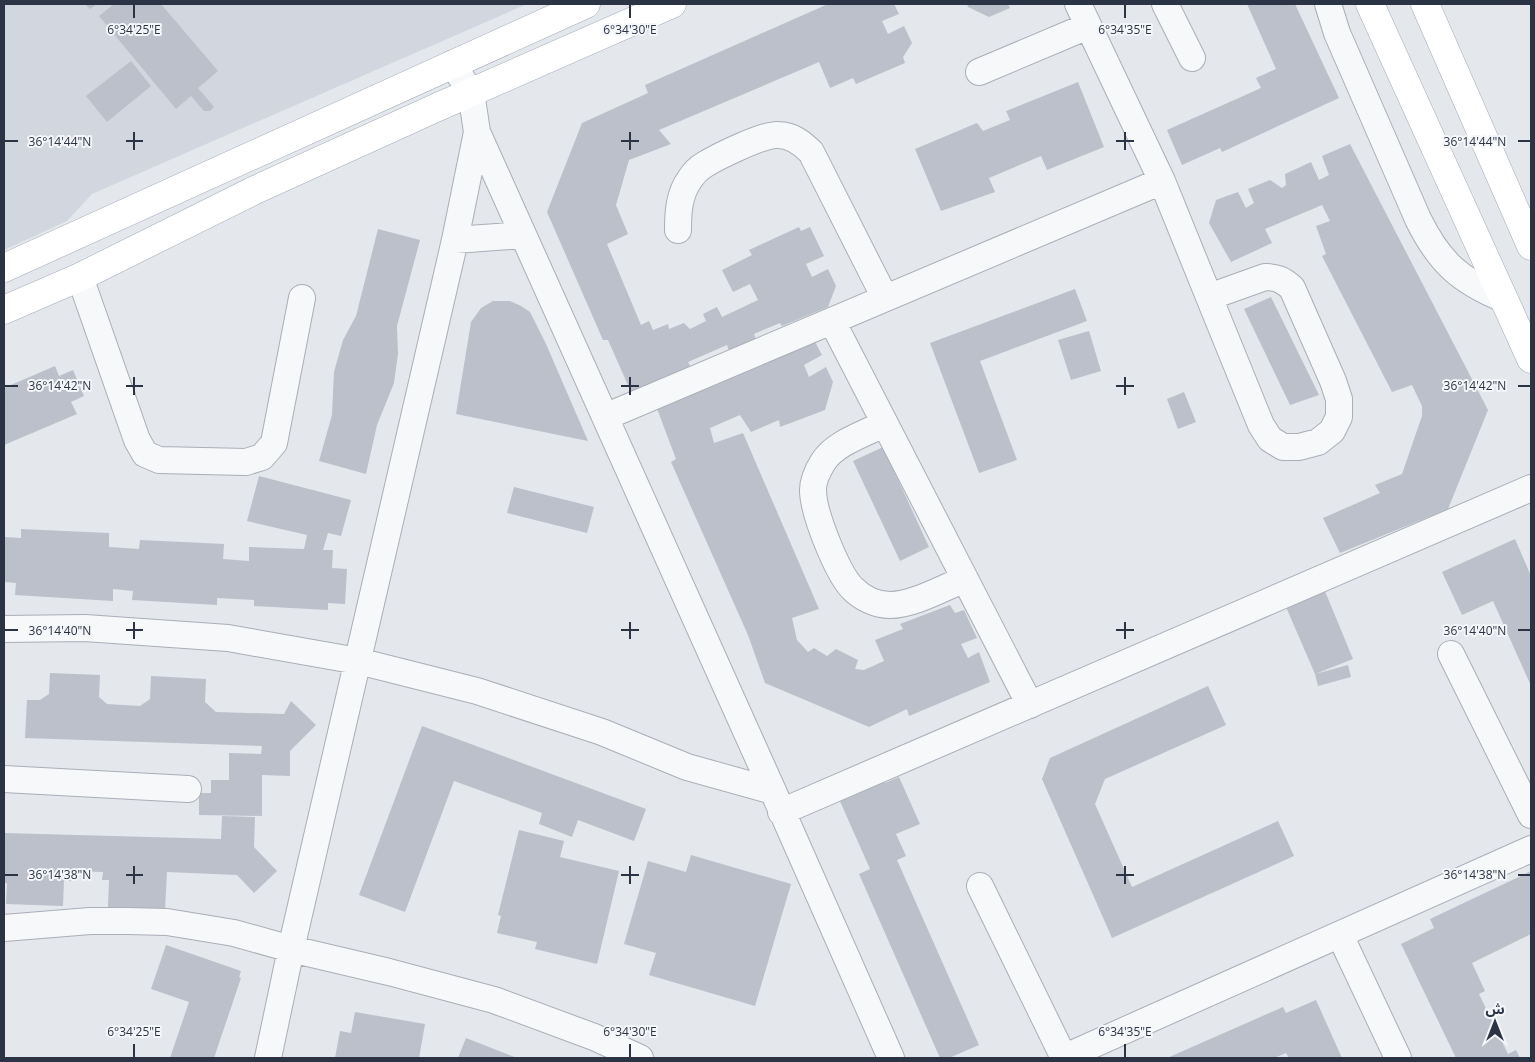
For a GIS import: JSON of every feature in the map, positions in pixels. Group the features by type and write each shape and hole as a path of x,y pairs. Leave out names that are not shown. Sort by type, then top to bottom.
{"main road":[{"path":"4,268 586,4"},
{"path":"4,310 80,277 255,190 471,92 672,4"},
{"path":"1370,4 1531,359"},
{"path":"1425,4 1531,246"},
{"path":"242,160 255,190"}],"street":[{"path":"1165,4 1192,58"},
{"path":"1328,4 1338,33 1429,241 1443,260 1461,277 1482,290 1504,299"},
{"path":"979,72 1083,15 1162,182 1254,411 1270,439 1282,447 1299,447 1318,442 1332,431 1339,418 1339,399 1292,288 1285,281 1275,277 1265,277 1209,297"},
{"path":"452,64 471,92 477,132 890,1058"},
{"path":"268,1058 291,949 455,240 477,132"},
{"path":"678,230 678,213 682,195 690,179 702,166 765,136 791,137 802,143 811,152 885,298"},
{"path":"605,417 1162,182"},
{"path":"455,240 523,235"},
{"path":"80,277 137,440 145,454 159,460 246,462 262,457 274,443 302,298"},
{"path":"832,321 1030,704"},
{"path":"884,424 835,449 824,460 817,473 813,488 814,503 838,565 853,589 876,603 889,605 909,602 965,579"},
{"path":"4,629 85,628 228,638 358,660 477,691 602,732 777,801 1030,704 1531,488"},
{"path":"1451,654 1531,815"},
{"path":"4,779 188,789"},
{"path":"980,886 1063,1058 1531,849"},
{"path":"4,928 90,921 167,922 234,933 494,1000 590,1048 640,1058"},
{"path":"1340,935 1398,1058"}],"shaded area":[{"path":"4,4 527,4 92,194 67,221 4,250"}],"building":[{"path":"85,4 97,4 90,9"},
{"path":"114,4 161,4 218,71 198,88 214,107 210,111 204,111 191,96 176,109 99,16"},
{"path":"828,4 894,4 899,14 882,21 888,34 904,26 912,43 903,57 905,63 856,84 853,78 830,88 819,62 659,130 671,144 629,160 616,205 628,234 607,244 641,325 649,321 653,330 668,324 669,329 684,323 690,329 706,321 703,314 717,307 722,317 758,300 750,284 733,292 722,270 752,255 749,250 799,227 801,231 810,227 824,256 806,264 812,277 828,269 836,286 828,307 782,326 780,323 754,334 756,339 729,351 727,345 688,362 690,366 631,392 608,340 603,340 547,212 582,123 648,93 645,85"},
{"path":"967,4 1008,4 1010,8 989,17 968,7"},
{"path":"1247,4 1295,4 1339,98 1222,152 1220,148 1182,165 1167,130 1261,88 1256,78 1276,69"},
{"path":"131,61 151,86 107,122 86,96"},
{"path":"1078,82 1104,147 1047,170 1041,156 989,178 995,192 941,211 915,149 977,123 983,131 1010,120 1006,111"},
{"path":"1350,144 1488,410 1448,509 1340,553 1323,518 1380,493 1375,485 1402,474 1422,416 1422,406 1412,385 1392,392 1322,256 1326,254 1316,226 1330,221 1322,205 1265,229 1272,243 1231,262 1209,223 1216,200 1238,192 1246,208 1254,203 1248,189 1270,180 1282,188 1286,185 1285,174 1311,162 1319,180 1329,175 1322,156"},
{"path":"378,229 420,240 397,326 398,354 394,383 377,425 366,474 319,461 332,415 334,372 343,340 356,316"},
{"path":"1075,289 1087,321 980,361 1017,460 979,473 930,343"},
{"path":"1271,297 1319,395 1290,405 1244,309"},
{"path":"493,301 510,301 530,312 588,441 456,414 471,322 481,308"},
{"path":"1089,331 1101,371 1071,380 1058,340"},
{"path":"814,340 822,355 804,365 809,377 826,367 833,382 825,410 780,427 779,420 751,432 740,415 710,428 714,443 743,433 819,609 792,618 797,640 808,652 814,648 827,656 836,649 858,660 855,669 864,670 884,661 875,640 903,629 900,624 950,605 955,613 964,610 977,638 961,644 968,658 979,652 990,682 909,716 907,709 869,727 765,683 748,635 671,462 676,459 656,406"},
{"path":"55,366 59,376 73,370 84,396 71,402 77,414 4,445 4,388"},
{"path":"1184,392 1196,422 1178,429 1167,399"},
{"path":"883,447 929,547 900,561 853,461"},
{"path":"259,476 351,500 341,536 328,533 323,550 333,550 332,568 347,569 345,604 328,603 328,610 254,606 254,600 217,598 217,605 132,600 133,591 113,589 113,601 15,595 16,583 4,582 4,537 21,538 21,529 109,533 109,547 139,549 140,540 224,544 223,559 249,561 249,547 304,549 307,535 247,521"},
{"path":"514,487 594,507 587,533 507,513"},
{"path":"1515,539 1531,576 1531,686 1493,601 1462,615 1442,572"},
{"path":"1322,584 1353,659 1315,674 1283,600"},
{"path":"1348,665 1351,677 1318,686 1315,674"},
{"path":"50,673 100,675 99,697 107,704 140,706 150,699 151,676 206,679 205,702 216,712 284,714 291,701 316,725 290,751 290,776 262,775 262,816 199,815 199,793 211,793 211,780 229,780 229,753 261,754 262,746 25,738 27,700 40,700 49,694"},
{"path":"1208,686 1226,725 1105,779 1095,804 1132,887 1278,821 1294,856 1112,938 1042,779 1050,758"},
{"path":"422,726 646,809 634,841 578,820 572,837 539,824 542,813 454,781 405,912 359,895"},
{"path":"881,775 885,783 899,777 920,824 896,834 906,856 897,860 979,1045 949,1058 940,1058 859,874 870,869 839,799"},
{"path":"222,816 255,817 254,847 277,871 254,893 237,875 167,872 165,910 108,907 109,880 102,880 103,872 71,871 71,881 64,881 63,906 6,904 7,883 4,883 4,833 221,839"},
{"path":"519,830 564,841 560,857 619,871 597,964 535,949 537,942 497,933 501,916 498,915"},
{"path":"691,855 791,884 755,1006 649,975 656,953 624,944 648,861 686,872"},
{"path":"1531,871 1531,934 1472,963 1485,991 1479,994 1508,1054 1516,1050 1520,1058 1456,1058 1401,944 1434,928 1430,919"},
{"path":"166,945 241,971 239,977 241,978 214,1058 170,1058 189,1002 151,989"},
{"path":"1316,1000 1342,1058 1289,1058 1286,1053 1274,1058 1167,1058 1283,1007 1286,1013"},
{"path":"355,1012 425,1024 419,1058 335,1058 340,1031 351,1033"},
{"path":"466,1038 517,1058 458,1058"}]}
